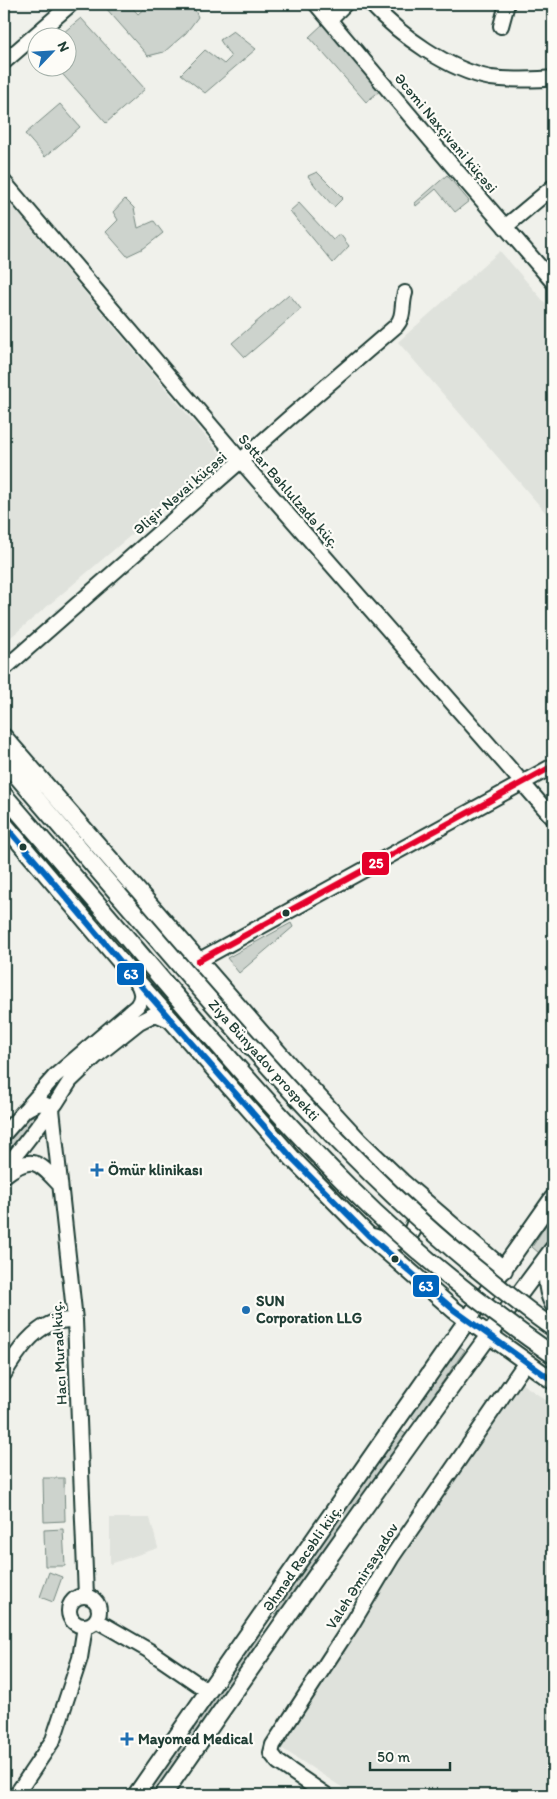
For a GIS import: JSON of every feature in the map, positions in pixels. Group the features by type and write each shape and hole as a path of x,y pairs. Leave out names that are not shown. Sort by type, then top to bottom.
{"main road":[{"name":"Ziya Bünyadov prospekti","path":"4,737 198,961 359,1141 402,1182 504,1270"},
{"path":"4,744 88,858"},
{"name":"Ziya Bünyadov prospekti","path":"4,761 283,1084 368,1173 425,1227 504,1292 553,1328"},
{"name":"Ziya Bünyadov prospekti","path":"4,795 264,1097 351,1189 447,1274 553,1355"},
{"path":"4,808 69,872"},
{"path":"4,824 172,1022 293,1159 368,1235 468,1320 553,1381"},
{"path":"368,1235 392,1242 400,1241 412,1231 418,1216 416,1206 402,1182"},
{"name":"Əhməd Rəcəbli küç.","path":"136,1795 553,1198"},
{"name":"Əhməd Rəcəbli küç.","path":"163,1795 272,1636 553,1249"},
{"path":"553,1253 548,1264 546,1280 553,1304"},
{"path":"400,1416 420,1430"},
{"path":"255,1624 272,1636"}],"street":[{"path":"4,62 71,4"},
{"name":"Əcəmi Naxçivani küçəsi","path":"316,4 330,18 553,282"},
{"path":"330,18 345,4"},
{"path":"371,4 402,33 460,68 492,78 553,78"},
{"path":"501,26 507,4"},
{"name":"Səttar Bəhlulzadə küç.","path":"4,182 240,461 553,818"},
{"path":"505,227 553,187"},
{"name":"Əlişir Nəvai küçəsi","path":"4,669 396,326 402,318 402,300 405,293"},
{"path":"198,961 553,766"},
{"path":"4,1134 55,1076 137,1006 142,995 136,980"},
{"path":"4,1170 52,1109 70,1081 83,1068 139,1022 153,1015 158,1015 172,1022"},
{"path":"24,1110 38,1103 44,1103 52,1109"},
{"name":"Hacı Murad küç.","path":"52,1109 75,1320 86,1596"},
{"path":"4,1176 16,1166 28,1162 40,1165 60,1185"},
{"path":"4,1374 31,1338 47,1325 59,1321 75,1320"},
{"name":"Valeh Əmirsayadov","path":"326,1795 278,1762 271,1753 273,1745 352,1624 392,1557 526,1362"},
{"path":"16,1795 53,1740 91,1623 99,1610 95,1601 82,1596 73,1601 70,1609 74,1622 91,1623 148,1650 208,1692"}],"shaded area":[{"path":"109,4 129,4 138,14 149,4 196,4 193,6 198,17 186,33 164,52 148,56 105,7"},
{"path":"81,18 145,89 106,123 66,78 78,78 78,28 69,28"},
{"path":"323,24 381,90 366,102 309,37"},
{"path":"233,31 256,49 205,93 181,74 205,50 224,64 231,57 220,40"},
{"path":"60,104 80,127 45,157 25,134"},
{"path":"317,172 343,198 334,207 308,176"},
{"path":"447,175 469,201 455,212 436,189 416,206 415,203"},
{"path":"4,196 223,457 4,643"},
{"path":"125,199 134,208 138,228 154,221 163,233 144,248 127,256 106,232 118,220 113,212"},
{"path":"299,203 333,240 340,234 349,246 333,263 290,211"},
{"path":"500,251 553,312 553,521 398,342"},
{"path":"289,294 301,309 245,357 232,343"},
{"path":"291,923 293,927 239,973 227,958"},
{"path":"31,1116 41,1117 4,1161 4,1143 25,1118"},
{"path":"553,1214 553,1234 539,1253 532,1247"},
{"path":"459,1346 465,1350 416,1420 410,1416"},
{"path":"518,1381 553,1405 553,1795 354,1795 278,1746 393,1564"},
{"path":"401,1431 408,1435 277,1616 271,1610"},
{"path":"43,1478 64,1478 65,1521 44,1522"},
{"path":"110,1518 150,1518 158,1548 110,1564"},
{"path":"63,1529 65,1566 45,1566 44,1530"},
{"path":"49,1572 62,1577 53,1602 40,1597"},
{"path":"255,1632 262,1636 155,1795 144,1795"}],"transit line":[{"name":"25","path":"198,961 553,766"},
{"name":"63","path":"4,824 136,980 293,1159 368,1235 454,1310 553,1381"}],"place":[{"name":"Ömür klinikası","path":"97,1170"},
{"name":"SUN Corporation LLG","path":"246,1310"},
{"name":"Mayomed Medical","path":"127,1739"}]}
